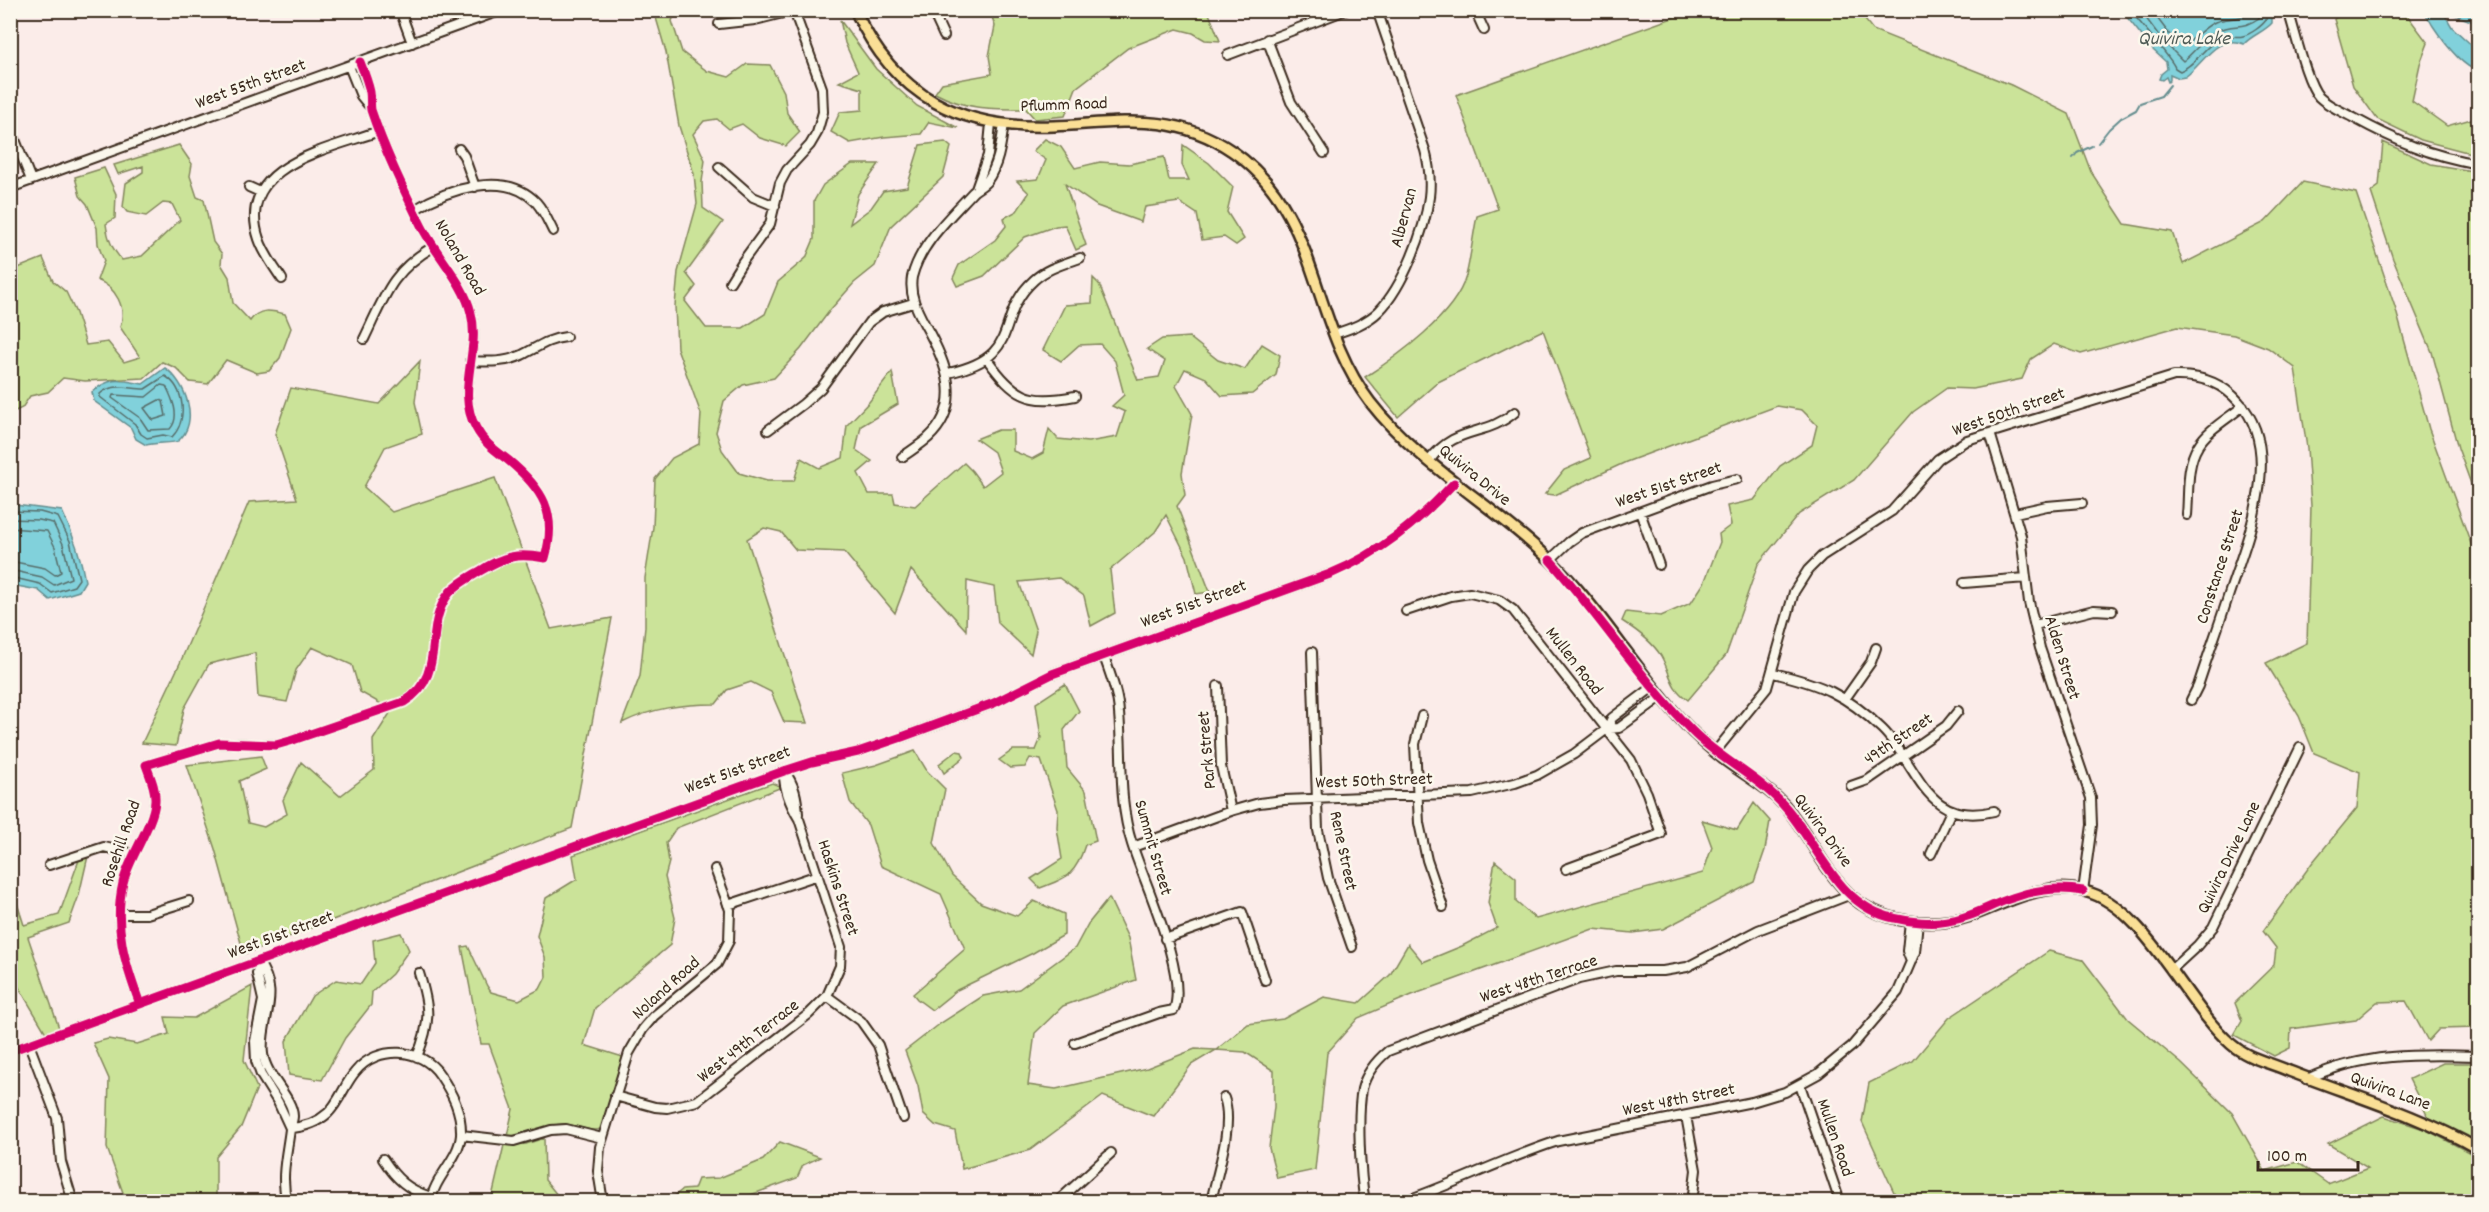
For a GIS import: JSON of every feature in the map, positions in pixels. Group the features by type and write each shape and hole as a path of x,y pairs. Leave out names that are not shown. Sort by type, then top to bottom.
{"main road":[{"name":"Pflumm Road","path":"855,10 873,45 888,66 911,89 945,108 991,123 1034,127 1141,120 1179,127 1215,141 1238,156 1269,182 1289,213"},
{"name":"Quivira Drive","path":"1289,213 1303,245 1348,370 1363,393 1392,427 1429,461 1550,560 1588,602 1653,687 1687,726 1715,752 1758,783 1787,808 1849,895 1866,907 1892,918 1947,922 1971,915 2012,897 2045,890 2067,888 2107,900 2119,908 2221,1034 2235,1048 2260,1061 2289,1070"},
{"name":"Quivira Lane","path":"2289,1070 2307,1079 2425,1122 2478,1149"}],"street":[{"path":"400,10 412,43"},
{"name":"West 55th Street","path":"10,188 502,10"},
{"path":"932,10 944,36"},
{"path":"1228,54 1346,10"},
{"name":"Albervan","path":"1334,334 1371,317 1395,291 1419,234 1430,196 1429,170 1425,150 1377,10"},
{"path":"1475,10 1484,30"},
{"path":"2288,10 2312,82 2320,97 2347,114 2412,147 2445,158 2478,164"},
{"path":"720,24 756,20 795,11 822,88 824,112 810,145 783,176 770,224 730,282"},
{"path":"1267,39 1291,102 1324,153"},
{"name":"Noland Road","path":"360,62 370,93 370,107"},
{"name":"Noland Road","path":"146,765 219,743 276,744 290,741 404,702 426,681 432,661 438,614 451,592 476,573 504,558 518,555 545,558 551,527 541,496 520,471 485,442 469,411 466,392 473,334 472,314 466,296 433,247 395,173 370,107 361,96 349,66"},
{"path":"976,189 986,160 991,123"},
{"path":"902,457 929,438 938,427 948,402 948,373 944,360 913,303 912,279 919,257 934,236 976,189 987,180 996,164 1004,124"},
{"path":"10,127 31,180"},
{"path":"282,279 259,239 256,213 260,192 275,174 289,164 379,131"},
{"path":"459,149 465,156 475,187"},
{"path":"986,160 996,164"},
{"path":"719,166 753,197 775,206"},
{"path":"414,210 447,194 475,187 505,186 520,191 535,201 546,215 553,231"},
{"path":"249,187 260,192"},
{"path":"364,339 394,280 405,266 433,247"},
{"path":"948,373 969,368 987,359 1004,337 1020,298 1032,281 1043,273 1080,258"},
{"path":"768,430 820,388 869,322 883,312 913,303"},
{"path":"470,361 507,360 552,338 566,337"},
{"path":"987,359 1012,390 1026,396 1050,401 1075,396"},
{"name":"West 50th Street","path":"1715,752 1763,693 1773,673 1794,592 1808,570 1822,556 1892,511 1946,452 1967,440 2174,376 2196,376 2206,379 2232,393 2243,406"},
{"path":"2187,515 2192,458 2198,446 2209,433 2243,406"},
{"name":"Constance Street","path":"2191,700 2198,686 2253,524 2259,496 2257,433 2243,406"},
{"path":"1429,461 1447,441 1458,435 1498,423 1515,412"},
{"name":"Alden Street","path":"1990,433 2021,536 2035,625 2048,676 2091,798 2092,825 2083,891"},
{"name":"West 51st Street","path":"1550,560 1582,533 1712,485 1737,479"},
{"name":"West 51st Street","path":"10,1051 784,771 858,752 994,704 1052,674 1330,574 1359,561 1404,532 1454,483"},
{"path":"2015,513 2047,506 2082,503"},
{"path":"1640,512 1659,565"},
{"path":"1964,583 2026,578"},
{"name":"Mullen Road","path":"1406,611 1459,594 1480,594 1499,600 1523,622 1637,771 1661,834 1566,869"},
{"path":"2035,625 2094,610 2112,612"},
{"path":"1845,699 1871,662 1876,648"},
{"name":"Rene Street","path":"1312,652 1318,830 1328,878 1353,947"},
{"name":"Summit Street","path":"1075,1043 1174,1010 1177,1002 1176,972 1133,847 1123,809 1119,712 1104,656"},
{"path":"1773,673 1819,685 1845,699 1883,730 1934,800 1952,811 1972,814 1994,811"},
{"name":"Park Street","path":"1218,686 1221,766 1232,811"},
{"name":"West 50th Street","path":"1133,847 1259,803 1472,793 1515,783 1556,765 1607,729 1612,718 1653,687"},
{"name":"West 50th Street","path":"1607,729 1619,729 1661,697"},
{"name":"49th Street","path":"1851,786 1868,780 1902,757 1946,726 1958,711"},
{"path":"1422,716 1416,736 1422,840 1443,907"},
{"name":"Quivira Drive Lane","path":"2170,970 2197,946 2212,927 2300,748"},
{"name":"Rosehill Road","path":"140,1004 122,952 120,914 124,881 156,800 146,765"},
{"name":"Haskins Street","path":"784,771 791,780 799,819 839,938 842,955 836,980 827,996"},
{"path":"1932,854 1952,811"},
{"path":"49,865 104,848 134,854"},
{"name":"Noland Road","path":"603,1202 598,1171 602,1138 629,1053 643,1029 666,1006 710,971 724,953 731,929 728,905 716,869"},
{"path":"728,905 818,875"},
{"name":"West 48th Terrace","path":"1365,1202 1361,1172 1362,1089 1372,1066 1388,1051 1579,979 1616,971 1663,971 1687,967 1758,930 1849,895"},
{"path":"120,914 147,914 189,901"},
{"path":"1165,939 1242,912 1265,980"},
{"name":"West 48th Street","path":"1402,1202 1530,1150 1575,1137 1765,1099 1800,1085 1828,1067 1852,1046 1898,992 1908,972 1910,959 1907,951 1914,921"},
{"path":"258,962 265,970 270,992 259,1042 273,1086 293,1115 283,1182 287,1202"},
{"path":"417,1057 428,1028 429,1016 419,973"},
{"path":"827,996 861,1021 878,1045 903,1118"},
{"name":"West 49th Terrace","path":"615,1096 667,1108 697,1101 809,1014 827,996"},
{"path":"29,1044 57,1118 61,1162 74,1202"},
{"path":"290,1128 307,1126 328,1113 354,1072 370,1060 392,1052 403,1052 430,1064 448,1087 459,1111 461,1135 455,1153 431,1199 401,1183 382,1159"},
{"path":"2307,1079 2364,1059 2435,1054 2478,1056"},
{"name":"Mullen Road","path":"1800,1085 1840,1202"},
{"path":"1211,1202 1227,1125 1227,1107 1224,1098"},
{"path":"1686,1116 1696,1170 1692,1202"},
{"path":"461,1135 514,1141 551,1130 566,1129 602,1138"},
{"path":"1057,1202 1111,1153"}],"green space":[{"path":"2347,10 2404,11 2428,43 2420,64 2412,101 2447,126 2478,117 2478,155 2421,140 2377,119 2353,86 2334,19"},
{"path":"654,11 676,11 672,21 682,52 707,71 729,77 747,64 770,65 784,92 787,113 800,132 786,146 760,138 742,124 729,129 717,119 704,121 693,134 705,160 702,182 703,208 723,222 686,273 696,286 685,301 706,328 743,328 765,314 778,282 806,258 814,239 814,201 823,185 852,164 879,164 858,194 850,224 871,208 883,191 907,187 920,145 945,142 951,147 943,177 891,226 875,266 854,283 801,349 774,378 743,385 724,401 716,432 722,450 739,473 767,481 794,481 801,458 819,468 843,458 847,425 869,402 892,372 898,404 861,426 856,450 872,461 858,473 869,494 893,494 895,503 915,506 964,463 983,486 1001,472 994,452 976,439 998,430 1013,430 1013,451 1032,459 1043,453 1049,429 1058,439 1088,442 1117,437 1125,412 1112,406 1124,395 1115,361 1100,344 1079,345 1061,361 1043,350 1065,305 1092,303 1093,278 1099,284 1138,380 1159,377 1165,361 1147,349 1162,339 1189,337 1218,360 1245,369 1262,344 1280,355 1276,375 1252,394 1222,396 1206,378 1185,369 1176,386 1192,414 1182,473 1185,495 1177,506 1210,592 1196,594 1187,557 1166,515 1155,532 1110,570 1115,613 1091,626 1084,596 1059,578 1019,582 1036,631 1031,654 998,623 994,587 967,581 966,630 911,570 895,613 844,552 796,550 781,532 764,528 747,539 807,723 784,722 771,692 751,682 727,690 716,704 667,708 622,723 640,676 645,627 645,578 653,527 655,479 672,458 699,444 701,414 677,348 675,306 678,272 697,204 694,174 679,126 666,52"},
{"path":"990,11 1208,11 1220,41 1205,40 1193,33 1177,29 1128,48 1076,88 1065,116 1035,119 1026,109 968,106 935,93 942,83 992,74 989,56 995,26"},
{"path":"1692,11 1858,11 1873,30 2011,85 2069,114 2091,172 2125,224 2172,232 2183,264 2265,222 2303,182 2356,193 2395,307 2429,429 2478,563 2478,1028 2439,1029 2428,1041 2406,1001 2377,1002 2356,1020 2291,1029 2290,1048 2274,1056 2234,1035 2242,1021 2235,1003 2274,965 2276,948 2263,931 2312,863 2357,808 2360,772 2314,753 2299,716 2266,663 2307,643 2311,506 2307,448 2295,368 2268,348 2234,335 2177,327 2081,354 2054,344 2031,359 2022,379 1973,389 1947,388 1913,412 1854,480 1799,514 1758,564 1726,655 1688,700 1677,690 1654,646 1622,621 1626,612 1661,616 1691,603 1704,583 1720,542 1719,534 1731,525 1727,506 1754,500 1780,466 1812,445 1817,425 1802,410 1777,406 1626,462 1555,495 1545,494 1564,470 1591,458 1543,330 1438,382 1398,417 1365,377 1409,346 1438,320 1450,305 1460,291 1466,276 1477,216 1498,209 1456,95"},
{"path":"840,20 876,69 917,106 958,128 929,122 921,134 850,143 831,132 840,112 862,110 862,89 839,82 858,72 845,43"},
{"path":"1045,139 1061,147 1075,168 1100,162 1129,164 1164,157 1169,180 1189,180 1182,165 1183,145 1209,163 1233,187 1227,212 1244,239 1236,245 1224,237 1202,240 1197,214 1179,202 1145,207 1141,222 1097,206 1065,184 1086,245 1076,250 1065,225 1056,226 1025,237 984,276 957,286 953,278 959,265 995,240 1006,226 1004,218 1017,211 1029,193 1017,181 1038,179 1046,160 1033,151"},
{"path":"2383,142 2431,164 2478,172 2478,503 2458,448 2432,352 2393,259 2371,192 2379,186"},
{"path":"179,145 192,164 190,176 197,197 204,200 213,242 222,254 221,264 229,277 233,303 250,321 257,314 265,311 285,314 291,328 280,358 269,371 257,373 226,360 208,384 190,382 176,368 162,362 144,378 85,381 63,378 48,392 30,396 22,408 11,413 11,247 13,270 43,258 53,281 66,292 76,313 86,345 108,342 124,362 140,357 120,327 122,313 118,299 110,288 97,280 104,261 98,244 97,228 87,204 80,196 75,177 104,168 116,194 115,218 106,224 111,244 122,260 142,256 180,220 172,204 163,203 146,216 127,212 123,207 126,183 143,172 143,166 118,174 114,165"},
{"path":"420,361 415,402 422,434 385,447 364,487 392,512 495,478 551,629 612,618 572,828 244,954 215,849 187,765 261,756 266,769 239,781 248,823 264,827 287,814 283,800 301,762 340,796 374,770 373,740 392,710 360,692 352,665 312,647 296,670 287,702 258,697 255,653 209,664 184,709 176,746 142,743 180,663 249,502 297,499 275,434 291,388 379,404"},
{"path":"1065,684 1079,711 1064,730 1067,768 1086,791 1096,841 1085,845 1078,863 1070,874 1040,888 1031,879 1062,859 1057,828 1058,810 1041,760 1030,758 1025,767 1010,768 999,760 1013,750 1036,750 1041,738 1036,703"},
{"path":"915,751 927,771 945,789 934,843 952,876 981,903 1017,916 1034,901 1064,914 1064,935 1033,953 957,990 932,1010 913,994 965,949 941,894 881,866 868,825 850,802 842,773 876,765"},
{"path":"956,751 962,752 964,757 944,773 939,764"},
{"path":"772,783 782,787 676,828 666,843 669,862 665,877 675,918 670,945 595,1008 584,1045 623,1057 601,1129 591,1130 563,1124 521,1135 507,1136 513,1109 489,1044 481,1044 462,947 468,946 491,992 519,1000 540,989 546,977 545,957 537,936 546,898 577,879 573,855"},
{"path":"1754,803 1770,821 1765,850 1754,882 1663,929 1633,933 1593,929 1412,995 1358,1018 1327,1053 1315,1170 1277,1178 1269,1148 1274,1107 1274,1071 1245,1052 1216,1050 1248,1024 1283,1019 1324,997 1359,1003 1390,975 1408,944 1423,962 1497,928 1488,903 1495,861 1516,878 1516,902 1536,919 1703,873 1712,847 1702,820 1737,830"},
{"path":"88,856 79,895 69,923 28,937 59,1028 46,1033 17,984 11,984 11,884 24,925 59,915 79,860"},
{"path":"1109,898 1128,938 1136,980 1063,1006 1035,1033 1028,1085 1056,1089 1147,1068 1195,1049 1216,1050 1191,1065 1153,1116 1103,1096 1030,1150 962,1169 955,1131 935,1125 923,1114 918,1086 905,1051 941,1023 983,996 1019,989 1075,948 1088,924"},
{"path":"401,933 409,950 392,974 372,992 371,1005 345,1038 322,1080 289,1075 286,1041 312,996 336,980 361,984 375,963 373,940"},
{"path":"2049,951 2083,960 2128,1019 2181,1063 2232,1113 2265,1171 2297,1162 2328,1184 2368,1168 2328,1144 2384,1116 2427,1130 2478,1157 2478,1201 1898,1201 1862,1122 1869,1083 1913,1061 1949,1018"},
{"path":"252,986 244,1060 257,1088 241,1127 216,1157 216,1198 193,1201 126,1201 107,1148 109,1079 93,1043 108,1039 137,1044 169,1034 165,1017 194,1018"},
{"path":"2443,1063 2478,1063 2478,1143 2432,1125 2409,1079"},
{"path":"544,1138 545,1180 562,1201 491,1201 504,1145 526,1144"},
{"path":"780,1142 820,1157 803,1165 797,1178 734,1201 668,1201 682,1190 694,1189 698,1179 719,1178 763,1160"}],"water":[{"name":"Quivira Lake","path":"2272,10 2272,23 2244,44 2234,42 2218,46 2185,77 2179,78 2170,74 2168,82 2166,77 2159,79 2167,69 2166,62 2153,50 2122,11"},
{"path":"2422,11 2478,11 2478,24 2448,12 2445,15 2452,27 2478,51 2478,71 2465,64 2453,52"},
{"path":"165,368 179,382 184,392 188,402 188,423 185,433 178,441 146,445 136,439 131,428 94,401 92,392 105,383 116,380 143,384"},
{"path":"11,506 62,511 76,545 85,581 79,591 50,600 38,590 17,586 11,582"}],"waterway":[{"path":"2098,143 2121,118 2136,110 2140,103 2161,96 2170,85"},
{"path":"2073,158 2077,153 2092,146"}],"cycle path":[{"path":"140,1004 125,959 119,914 126,873 154,810 155,792 146,765 219,743 276,745 404,702 418,691 426,678 431,664 437,620 450,592 468,578 504,559 518,556 545,558 549,542 548,515 539,492 520,471 490,446 476,428 470,414 468,385 473,342 471,313 462,290 426,234 394,167 371,110 369,88 360,62"},
{"path":"10,1051 784,771 858,752 902,737 994,703 1052,674 1330,574 1348,566 1397,535 1426,511 1454,483"},
{"path":"1550,560 1673,711 1703,741 1776,797 1798,823 1831,873 1858,902 1875,912 1894,918 1935,922 1965,917 2029,893 2056,889 2083,891"}]}
